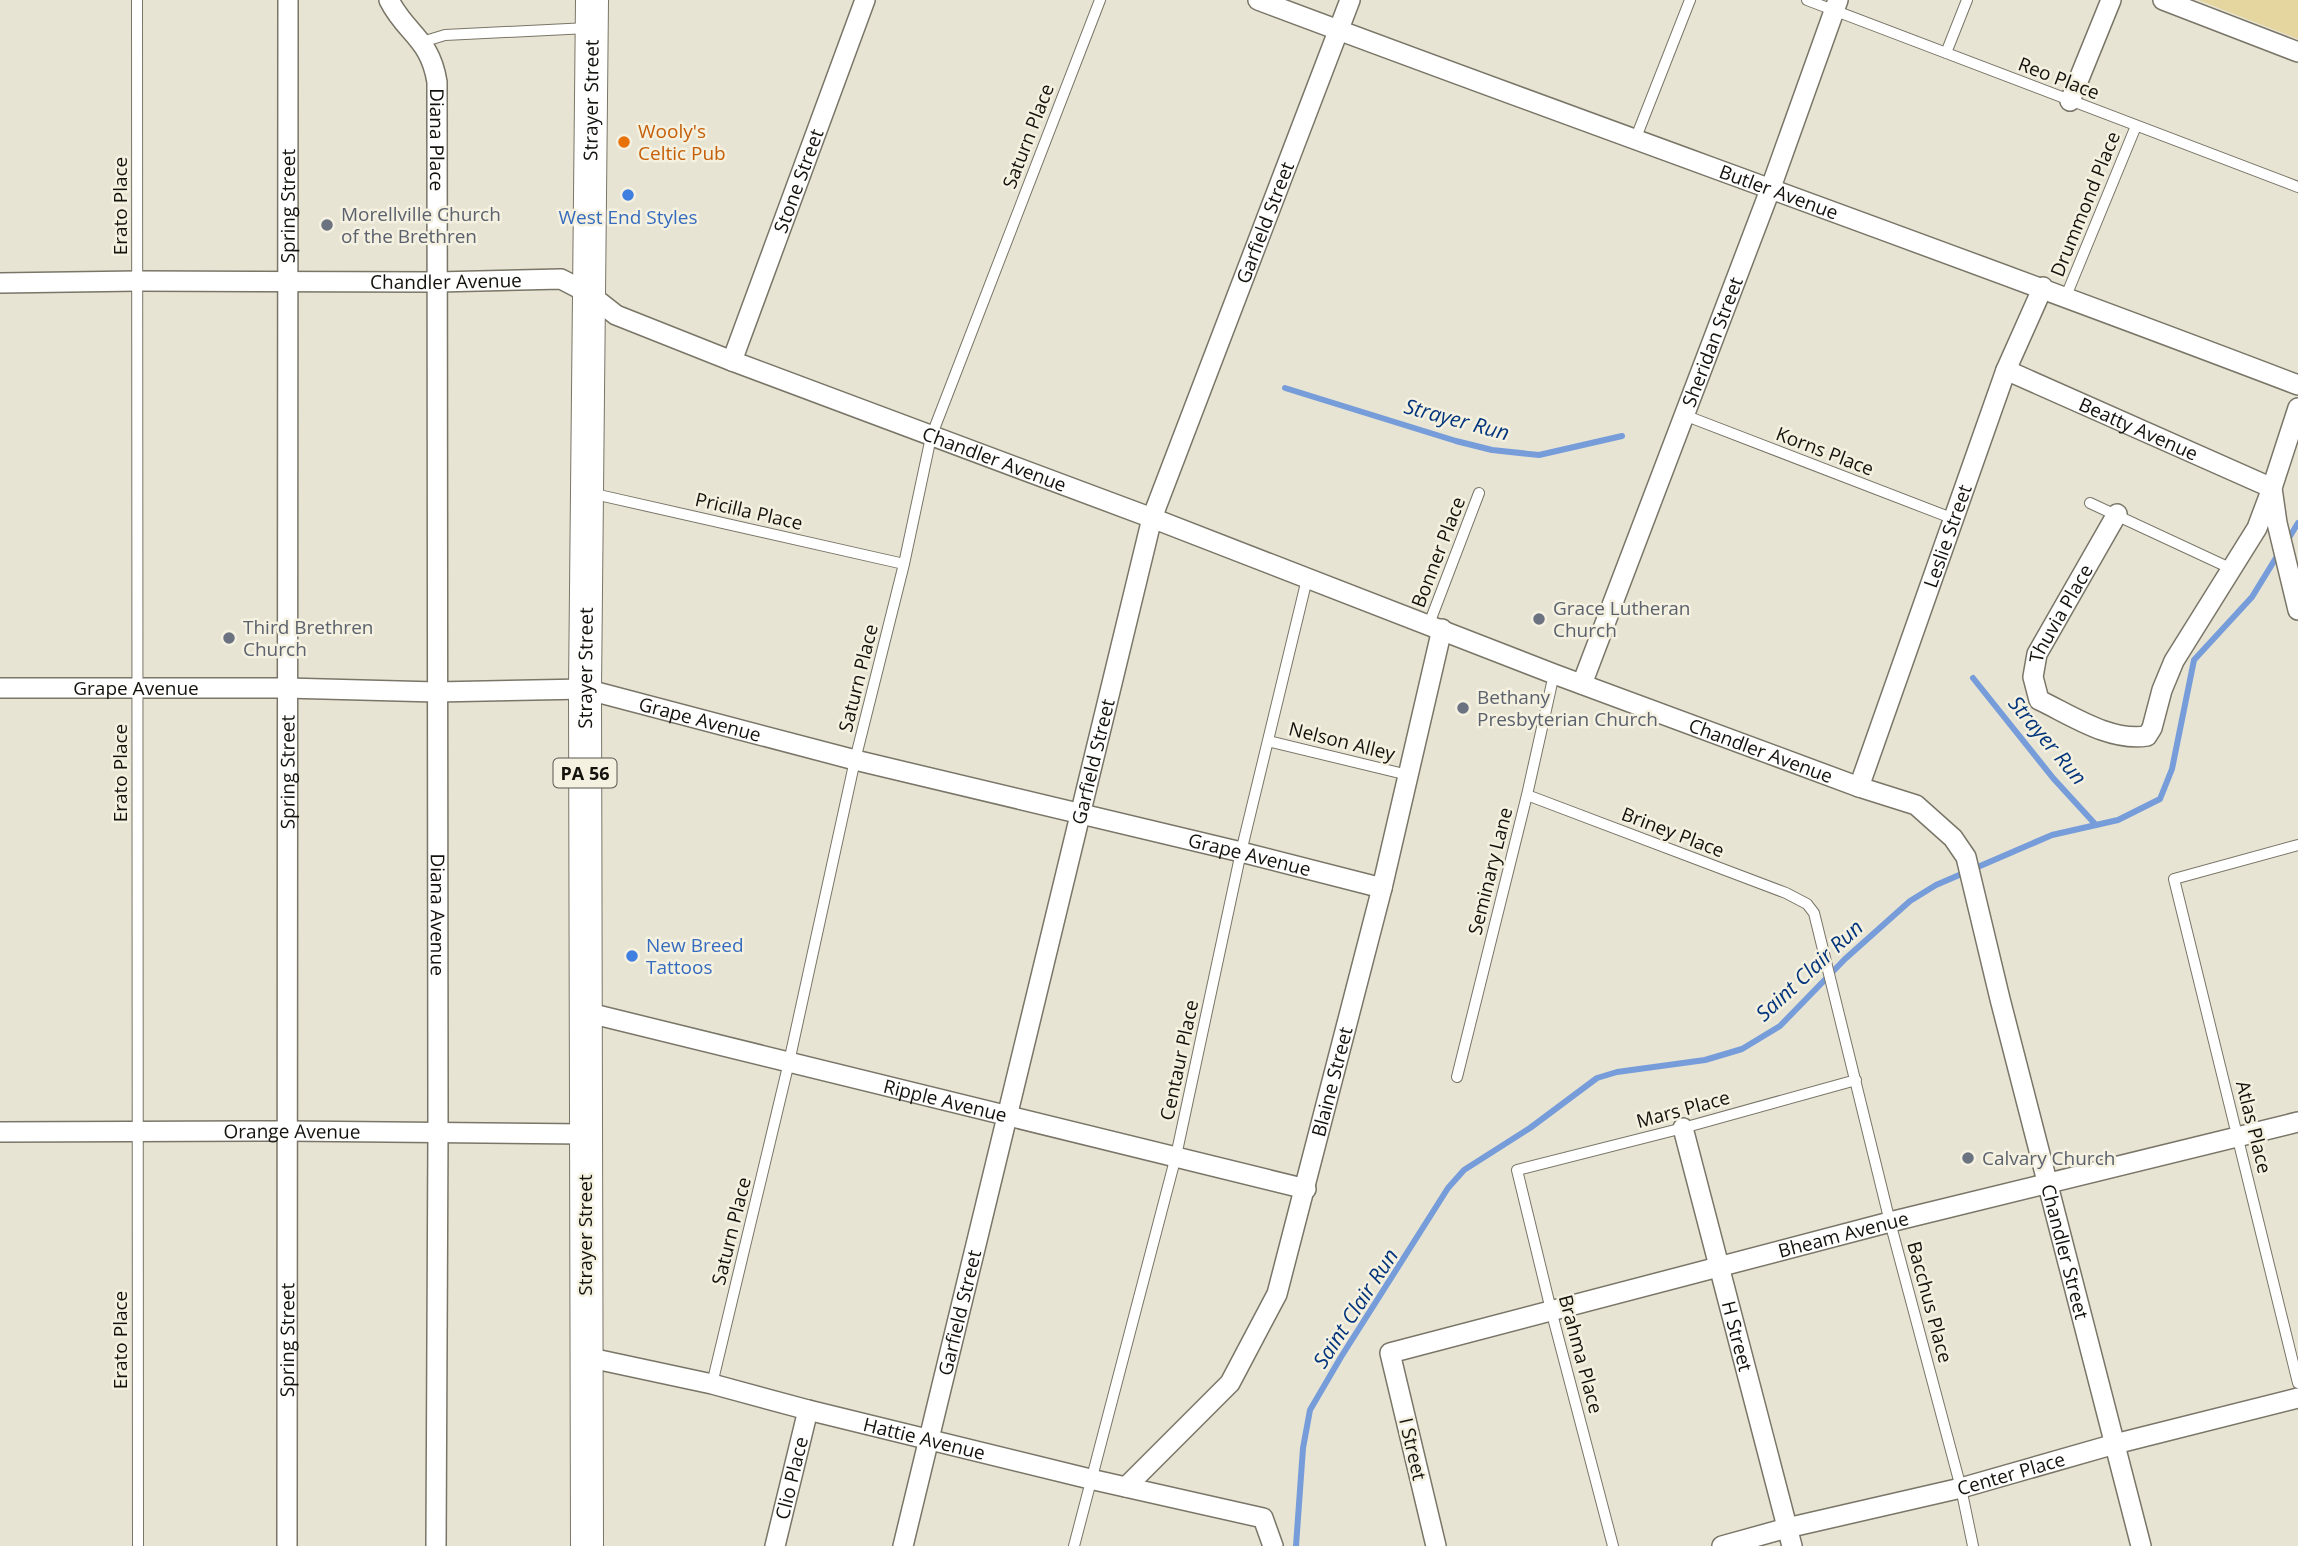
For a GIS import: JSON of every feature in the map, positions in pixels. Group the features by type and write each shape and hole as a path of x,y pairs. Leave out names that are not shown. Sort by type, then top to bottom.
{"highway":[{"name":"Strayer Street","path":"587,1546 585,689 592,14"}],"street":[{"name":"Spring Street","path":"287,1546 288,0"},
{"path":"389,0 422,42"},
{"name":"Stone Street","path":"732,361 865,0"},
{"name":"Butler Avenue","path":"1258,0 1770,190 2043,287 2298,385"},
{"name":"Garfield Street","path":"903,1546 1153,518 1350,0"},
{"path":"2070,101 2111,0"},
{"path":"2163,0 2298,52"},
{"name":"Sheridan Street","path":"1582,684 1770,190 1836,5"},
{"name":"Diana Place","path":"422,42 433,62 437,82 438,282"},
{"name":"Chandler Avenue","path":"0,283 438,282 561,279 588,293 616,315 732,361 1153,518 1553,674 1859,787 1916,805 1953,838"},
{"name":"Diana Avenue","path":"436,1546 438,282"},
{"name":"Leslie Street","path":"1859,787 2006,370 2043,287"},
{"name":"Beatty Avenue","path":"2006,370 2272,488"},
{"path":"2232,569 2257,528 2298,408"},
{"path":"2272,488 2277,523 2291,566 2298,610"},
{"name":"Thuvia Place","path":"2117,514 2037,654 2033,677 2039,700 2111,734 2135,738 2147,736 2174,661 2232,569"},
{"name":"Blaine Street","path":"1126,1487 1230,1383 1277,1294 1382,888 1408,775 1435,626"},
{"name":"Grape Avenue","path":"0,688 286,688 436,692 585,689 855,760 1382,888"},
{"name":"Chandler Street","path":"1953,838 1966,857 2141,1546"},
{"name":"Ripple Avenue","path":"585,1012 1306,1189"},
{"name":"Bheam Avenue","path":"1390,1353 1890,1222 2298,1122"},
{"name":"H Street","path":"1683,1128 1789,1537"},
{"name":"Orange Avenue","path":"0,1132 585,1134"},
{"name":"I Street","path":"1390,1353 1436,1546"},
{"name":"Hattie Avenue","path":"586,1357 712,1384 1090,1479 1263,1518 1273,1546"},
{"name":"Center Place","path":"1722,1546 1789,1537 2115,1444 2298,1398"},
{"name":"Clio Place","path":"775,1546 808,1410"}],"lane":[{"name":"Erato Place","path":"137,0 138,1546"},
{"name":"Saturn Place","path":"712,1384 789,1062 855,760 904,564 931,437 1100,0"},
{"path":"1635,140 1690,0"},
{"name":"Reo Place","path":"1807,0 1836,5 1945,53 2298,187"},
{"path":"1945,53 1967,0"},
{"path":"422,42 445,35 592,14"},
{"name":"Drummond Place","path":"2066,296 2136,126"},
{"name":"Korns Place","path":"1684,415 1954,519"},
{"name":"Pricilla Place","path":"586,492 904,564"},
{"name":"Bonner Place","path":"1435,626 1479,493"},
{"path":"2091,503 2232,569"},
{"name":"Centaur Place","path":"1073,1546 1176,1156 1241,852 1307,579"},
{"name":"Seminary Lane","path":"1457,1077 1527,795 1553,674"},
{"name":"Nelson Alley","path":"1268,741 1408,775"},
{"name":"Briney Place","path":"1527,795 1786,893 1807,904"},
{"name":"Atlas Place","path":"2298,845 2174,879 2298,1383"},
{"name":"Bacchus Place","path":"1807,904 1814,913 1820,932 1890,1222 1961,1488 1973,1546"},
{"name":"Mars Place","path":"1517,1170 1856,1080"},
{"name":"Brahma Place","path":"1517,1170 1613,1546"}],"shaded area":[{"path":"2198,0 2298,0 2298,39"}],"waterway":[{"name":"Strayer Run","path":"1285,388 1492,450 1539,455 1622,436"},
{"name":"Saint Clair Run","path":"2287,541 2298,523"},
{"name":"Saint Clair Run","path":"1296,1546 1303,1448 1310,1410 1448,1188 1464,1170 1530,1128 1597,1078 1617,1072 1705,1060 1742,1049 1780,1026 1845,959 1910,901 1936,885 2052,835 2118,820 2160,799 2172,769 2194,660 2252,597 2279,553"},
{"name":"Strayer Run","path":"1973,678 2053,778 2096,825"}],"place":[{"name":"Wooly's Celtic Pub","path":"624,142"},
{"name":"West End Styles","path":"628,195"},
{"name":"Morellville Church of the Brethren","path":"327,225"},
{"name":"Grace Lutheran Church","path":"1539,619"},
{"name":"Third Brethren Church","path":"229,638"},
{"name":"Bethany Presbyterian Church","path":"1463,708"},
{"name":"New Breed Tattoos","path":"632,956"},
{"name":"Calvary Church","path":"1968,1158"}]}
